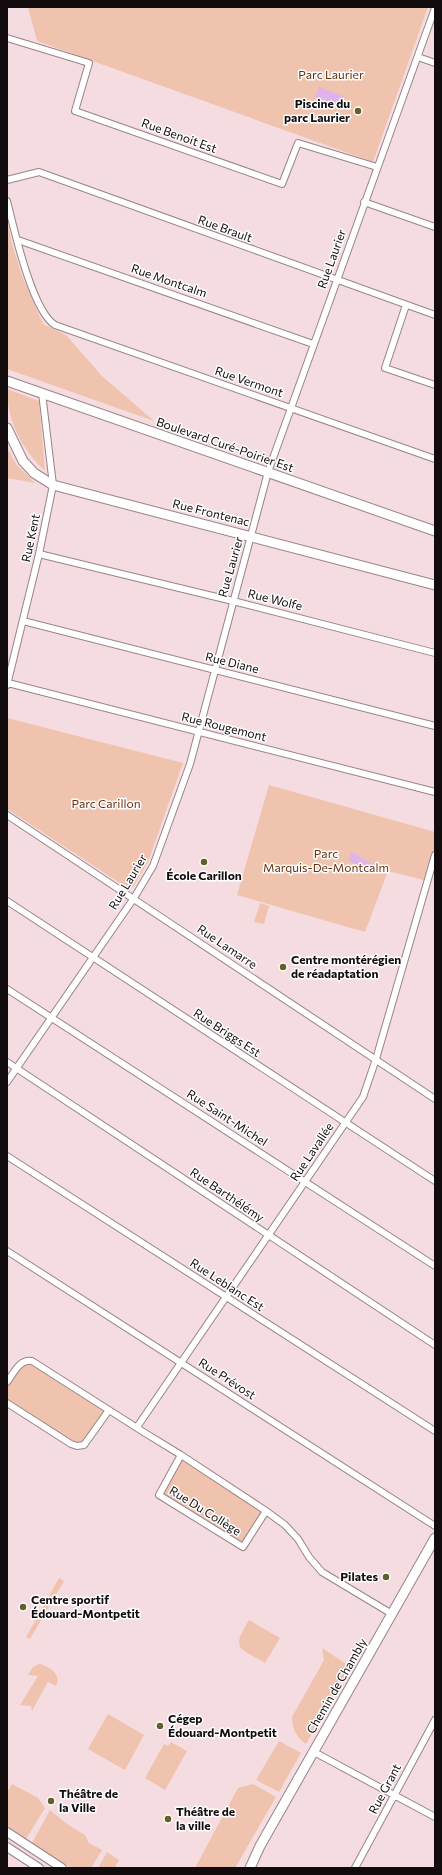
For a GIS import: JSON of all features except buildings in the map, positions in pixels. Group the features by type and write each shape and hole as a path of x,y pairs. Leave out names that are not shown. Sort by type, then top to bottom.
{"main road":[{"name":"Boulevard Curé-Poirier Est","path":"7,381 435,531"},
{"name":"Rue Frontenac","path":"7,428 23,461 34,473 54,485 435,584"},
{"name":"Chemin de Chambly","path":"250,1868 260,1846 435,1538"},
{"name":"Chemin de Chambly","path":"244,1868 260,1846"}],"street":[{"name":"Rue Laurier","path":"7,1082 134,898 153,866 171,820 190,764 268,472 435,8"},
{"name":"Rue Benoit Est","path":"7,38 89,63 75,111 282,184 298,143 377,167"},
{"path":"418,57 435,63"},
{"name":"Rue Brault","path":"7,180 39,172 435,316"},
{"path":"7,201 18,240"},
{"path":"364,202 435,227"},
{"name":"Rue Vermont","path":"18,240 30,281 46,316 55,325 435,459"},
{"name":"Rue Montcalm","path":"18,240 313,344"},
{"path":"406,305 385,368 435,385"},
{"name":"Rue Kent","path":"8,684 54,485 42,393"},
{"name":"Rue Wolfe","path":"39,554 233,601 435,653"},
{"name":"Rue Diane","path":"23,621 435,726"},
{"name":"Rue Rougemont","path":"8,684 435,792"},
{"name":"Rue Lamarre","path":"7,815 435,1099"},
{"name":"Rue Lavallée","path":"137,1427 363,1097 376,1059 435,855"},
{"name":"Rue Briggs Est","path":"7,902 435,1181"},
{"name":"Rue Saint-Michel","path":"7,988 435,1266"},
{"name":"Rue Barthélémy","path":"7,1062 435,1345"},
{"name":"Rue Leblanc Est","path":"7,1156 435,1432"},
{"name":"Rue Prévost","path":"7,1251 435,1526"},
{"path":"7,1382 22,1362 26,1360 32,1361 182,1454 266,1511 285,1525 298,1539 309,1557 322,1572 392,1614"},
{"path":"7,1403 71,1444 77,1446 84,1445 109,1410"},
{"name":"Rue Du Collège","path":"182,1454 159,1495 243,1547 266,1511"},
{"name":"Rue Grant","path":"355,1868 435,1720"},
{"path":"314,1752 435,1817"},
{"path":"7,1832 62,1868"},
{"path":"7,1847 39,1868"}],"green space":[{"name":"Parc Laurier","path":"28,7 428,7 373,162 37,41"},
{"path":"7,220 12,244 22,276 43,324 66,335 102,376 154,421 7,369"},
{"path":"7,389 39,401 45,471 29,453 17,434 10,412"},
{"path":"7,448 16,464 35,483 7,478"},
{"name":"Parc Carillon","path":"7,718 183,763 148,862 133,887 129,889 7,809"},
{"name":"Parc Marquis-De-Montcalm","path":"269,785 435,832 435,855 428,881 388,871 365,932 237,895"},
{"path":"260,903 269,906 264,924 254,922"},
{"path":"26,1360 109,1410 84,1445 77,1446 7,1403 7,1382"},
{"path":"181,1455 266,1511 243,1547 159,1495"},
{"path":"59,1578 64,1581 30,1639 26,1637"},
{"path":"249,1620 280,1638 265,1663 240,1647 240,1637"},
{"path":"322,1648 351,1667 306,1744 296,1733 292,1717 324,1660"},
{"path":"39,1664 51,1669 54,1672 57,1682 56,1686 48,1682 32,1711 31,1706 20,1705 38,1676 28,1675 33,1667"},
{"path":"108,1714 144,1735 125,1770 88,1749"},
{"path":"279,1741 301,1753 279,1792 256,1780"},
{"path":"171,1742 187,1751 165,1790 145,1778 164,1744 168,1746"},
{"path":"12,1784 38,1798 45,1808 26,1839 7,1826 7,1792"},
{"path":"253,1784 276,1797 235,1868 195,1868 238,1788"},
{"path":"50,1810 67,1824 85,1835 89,1843 102,1850 91,1868 71,1868 32,1843"},
{"path":"107,1852 119,1860 115,1868 98,1868"}],"shaded area":[{"path":"319,87 344,96 340,106 315,97"},
{"path":"352,852 374,865 370,873 348,860"}],"place":[{"name":"Piscine du parc Laurier","path":"358,111"},
{"name":"École Carillon","path":"204,862"},
{"name":"Centre montérégien de réadaptation","path":"283,967"},
{"name":"Pilates","path":"386,1577"},
{"name":"Centre sportif Édouard-Montpetit","path":"23,1607"},
{"name":"Cégep Édouard-Montpetit","path":"160,1726"},
{"name":"Théâtre de la Ville","path":"51,1801"},
{"name":"Théâtre de la ville","path":"168,1819"}]}
